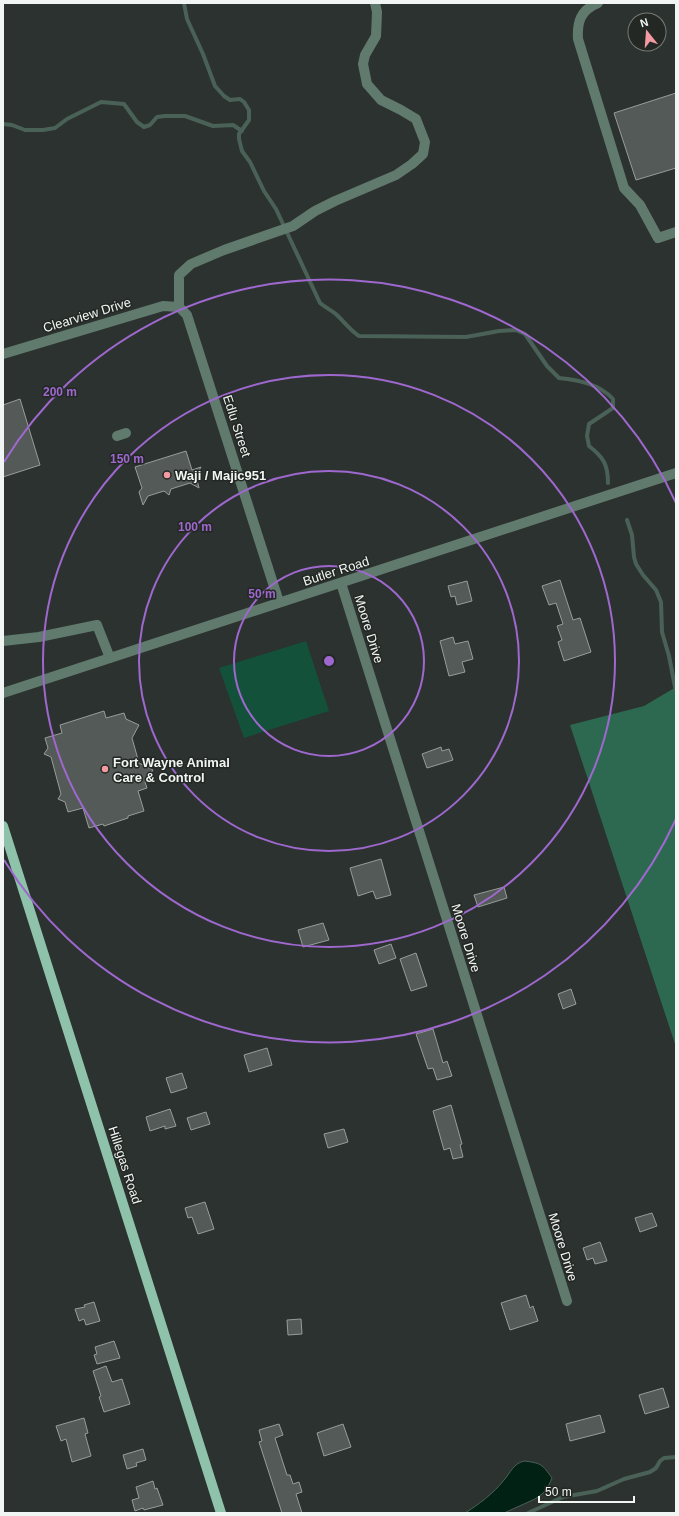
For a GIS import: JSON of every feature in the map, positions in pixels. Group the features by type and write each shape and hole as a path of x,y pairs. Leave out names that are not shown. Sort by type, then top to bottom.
{"main road":[{"name":"Hillegas Road","path":"3,826 6,843 221,1513"}],"street":[{"path":"179,307 179,275 191,264 224,250 293,226 315,211 335,201 396,175 423,154 425,142 416,119 381,100 367,84 363,64 365,54 376,36 377,12 375,3"},
{"path":"598,3 585,11 577,25 578,39 624,188 640,205 658,238 676,232"},
{"name":"Clearview Drive","path":"3,354 163,306 179,307"},
{"name":"Edlu Street","path":"179,307 188,316 279,602"},
{"name":"Butler Road","path":"3,692 676,473"},
{"name":"Moore Drive","path":"341,583 567,1301"},
{"path":"3,641 39,637 97,625 110,658"}],"shaded area":[{"path":"306,641 329,711 244,738 219,668"},
{"path":"524,1461 541,1465 552,1478 547,1489 542,1494 535,1499 504,1513 465,1513 491,1494 515,1466"}],"green space":[{"path":"676,687 676,1047 570,725 644,706"}],"building":[{"path":"676,93 676,168 636,180 614,113"},
{"path":"20,399 40,465 3,477 3,405"},
{"name":"Waji / Majic951","path":"186,451 192,470 201,467 196,476 199,488 190,483 171,489 169,495 164,491 148,496 143,505 139,492 142,488 135,467"},
{"path":"560,580 573,620 580,618 591,652 564,661 558,642 562,640 557,626 563,624 556,603 549,605 542,586"},
{"path":"467,581 472,601 457,605 455,596 451,597 448,586"},
{"path":"453,637 455,644 468,641 473,659 462,662 465,672 449,676 440,641"},
{"name":"Fort Wayne Animal Care & Control","path":"104,711 106,718 124,713 126,719 139,725 132,738 139,763 153,770 145,782 147,788 138,791 144,811 104,826 103,824 89,828 83,808 68,812 65,802 58,799 61,794 51,757 44,754 48,748 45,738 62,733 60,725"},
{"path":"441,747 442,751 449,749 453,760 427,768 422,754"},
{"path":"381,859 391,895 376,899 373,891 358,896 350,868"},
{"path":"504,887 507,898 478,907 474,895"},
{"path":"323,923 329,940 303,947 298,930"},
{"path":"391,944 396,958 379,964 374,950"},
{"path":"416,953 427,986 411,991 400,959"},
{"path":"571,989 576,1004 563,1009 558,994"},
{"path":"433,1029 443,1063 447,1061 452,1076 437,1080 433,1068 428,1069 416,1034"},
{"path":"267,1048 272,1065 249,1072 244,1055"},
{"path":"182,1073 187,1088 171,1093 166,1078"},
{"path":"451,1105 462,1144 460,1145 463,1157 453,1159 450,1148 444,1150 433,1111"},
{"path":"170,1109 176,1126 165,1129 165,1126 150,1131 146,1117"},
{"path":"206,1112 210,1124 191,1130 187,1118"},
{"path":"344,1129 348,1142 328,1148 324,1134"},
{"path":"205,1202 214,1229 198,1234 192,1217 188,1218 185,1208"},
{"path":"652,1213 657,1226 640,1232 635,1218"},
{"path":"600,1242 607,1261 595,1264 593,1258 587,1260 583,1248"},
{"path":"526,1295 530,1308 533,1306 538,1321 510,1330 501,1303"},
{"path":"94,1302 100,1321 86,1325 84,1319 79,1321 75,1309 85,1307 84,1305"},
{"path":"301,1319 302,1334 288,1335 287,1320"},
{"path":"114,1341 120,1358 97,1364 94,1355 97,1354 95,1347"},
{"path":"106,1366 112,1382 122,1379 130,1404 104,1412 99,1397 101,1396 93,1371"},
{"path":"663,1388 669,1407 645,1414 639,1395"},
{"path":"600,1415 605,1432 570,1441 566,1424"},
{"path":"84,1418 88,1433 85,1434 91,1456 72,1462 66,1439 61,1441 56,1426"},
{"path":"279,1424 283,1435 275,1438 287,1475 290,1475 293,1484 299,1482 302,1492 296,1494 302,1513 282,1513 259,1442 262,1441 259,1430"},
{"path":"343,1424 351,1447 324,1456 317,1433"},
{"path":"143,1449 146,1460 136,1463 137,1466 127,1469 123,1455"},
{"path":"153,1481 155,1489 157,1488 163,1505 144,1510 143,1508 135,1511 132,1500 139,1498 136,1487"}],"waterway":[{"path":"184,3 187,19 203,54 215,86 230,100 240,99 249,110 249,120 239,134 242,151 250,162 264,191 276,209 320,303 336,314 359,336 466,337 499,331 516,330 525,334 547,366 559,378 574,380 595,386 613,399 613,408 589,424 587,436 589,446 598,454 606,466 608,483"},
{"path":"3,124 12,125 25,130 55,128 67,119 101,102 124,104 137,122 144,127 150,125 157,117 185,116 213,126 233,125 242,131"},
{"path":"627,520 632,535 636,564 656,590 661,602 662,632 669,656 676,692"},
{"path":"528,1513 563,1497 597,1491 624,1479 650,1472 656,1468 660,1461 664,1458 676,1457"}],"place":[{"name":"Waji / Majic951","path":"167,475"},
{"name":"Fort Wayne Animal Care & Control","path":"105,769"}]}
